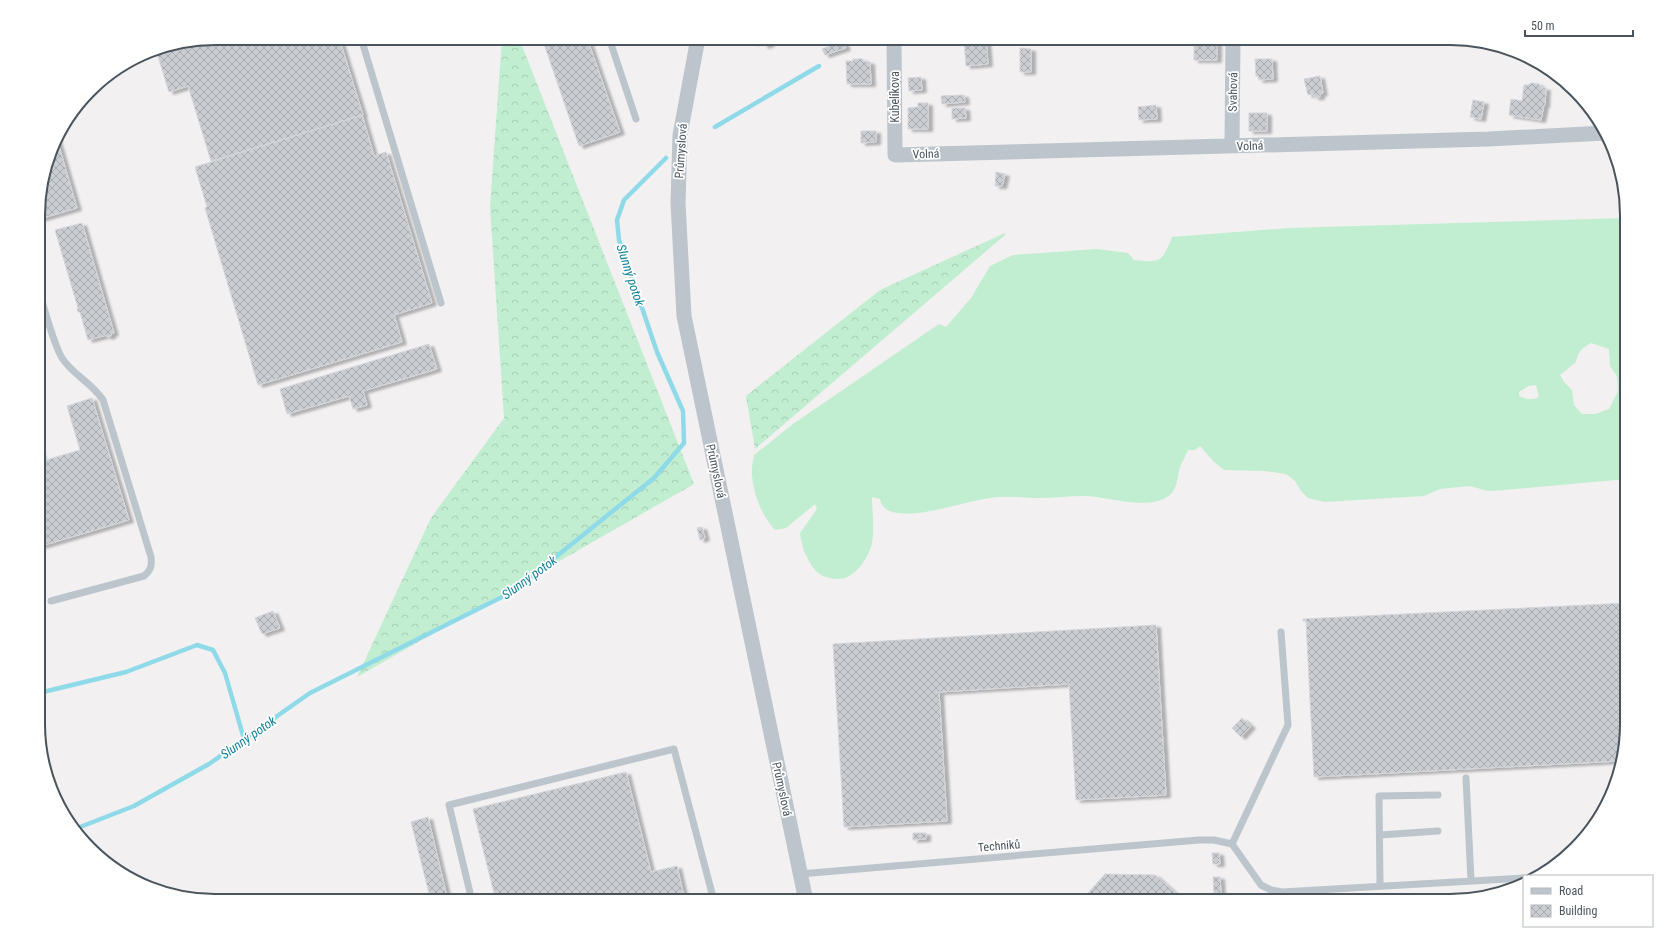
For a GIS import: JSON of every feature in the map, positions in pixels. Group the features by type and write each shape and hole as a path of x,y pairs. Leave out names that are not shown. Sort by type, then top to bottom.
{"street":[{"name":"Průmyslová","path":"697,45 680,135 678,203 684,316 804,894"},
{"name":"Kubelíkova","path":"894,45 894,155"},
{"name":"Svahová","path":"1232,146 1233,45"},
{"name":"Volná","path":"894,155 1489,139 1599,133"}],"lane":[{"path":"363,45 440,303"},
{"path":"610,45 636,119"},
{"path":"45,307 62,358 97,390 103,400 151,557 152,566 149,572 144,576 51,601"},
{"path":"1281,632 1288,725 1232,844 1261,885 1271,890 1282,892 1521,878"},
{"path":"470,894 449,805 674,749 712,894"},
{"path":"1466,778 1471,881"},
{"path":"1380,886 1379,796 1438,795"},
{"path":"1380,835 1438,831"},
{"name":"Techniků","path":"800,874 1199,840 1214,840 1232,844"}],"green space":[{"path":"502,45 522,45 694,484 357,677 431,518 504,418 490,207"},
{"path":"1620,218 1620,480 1488,491 1470,486 1440,489 1424,496 1324,502 1308,498 1301,491 1295,481 1286,474 1264,471 1224,470 1215,463 1200,446 1195,450 1188,450 1180,467 1173,492 1161,500 1151,502 1128,502 1084,496 1038,498 996,497 936,510 908,514 895,513 886,509 880,499 872,497 873,537 870,550 856,571 841,579 826,577 818,573 809,562 803,548 800,533 817,509 815,504 786,528 775,530 766,518 757,498 753,484 752,471 754,455 793,424 939,324 946,327 971,298 990,266 1013,255 1097,249 1128,253 1134,260 1155,261 1166,252 1172,237 1289,228","holes":["1591,343 1609,349 1610,366 1617,376 1618,391 1609,409 1595,414 1582,414 1574,405 1572,390 1564,382 1560,375 1576,362 1578,354 1583,348","1536,385 1539,397 1534,399 1524,398 1519,396 1519,392 1529,386"]},
{"path":"1005,233 1005,235 755,449 746,396 880,290"}],"building":[{"path":"204,45 341,45 363,115 211,161 188,86 169,92 158,55 160,54 182,48"},
{"path":"544,45 589,45 620,132 579,146"},
{"path":"832,45 845,45 846,48 825,55 822,49"},
{"path":"964,45 987,45 988,64 966,66"},
{"path":"1194,45 1217,45 1217,60 1194,60"},
{"path":"1020,48 1031,49 1031,72 1020,72"},
{"path":"853,59 863,59 863,61 870,62 871,84 847,84 846,61 853,61"},
{"path":"1255,59 1272,59 1273,79 1259,80 1258,76 1256,76"},
{"path":"1320,76 1323,93 1320,94 1320,97 1314,97 1314,94 1308,95 1304,79"},
{"path":"921,77 922,90 909,91 908,78"},
{"path":"1532,83 1539,84 1542,88 1546,88 1545,105 1541,120 1509,115 1511,99 1522,101 1524,85"},
{"path":"964,95 965,102 942,104 941,96"},
{"path":"1473,100 1484,102 1481,119 1470,117"},
{"path":"918,103 928,103 928,129 908,129 908,108 918,107"},
{"path":"1156,105 1157,119 1139,120 1138,107"},
{"path":"952,108 965,108 966,118 952,119"},
{"path":"1249,113 1267,113 1267,131 1249,131"},
{"path":"362,115 374,156 386,152 432,303 394,315 402,342 258,385 205,208 207,207 195,167"},
{"path":"861,131 876,131 876,142 861,143"},
{"path":"59,147 77,208 45,217 48,182"},
{"path":"996,172 1005,174 1002,186 995,186"},
{"path":"82,223 114,333 111,334 111,336 107,337 107,335 88,340 80,312 78,312 77,309 78,308 55,230"},
{"path":"429,344 437,369 363,391 367,405 353,409 349,396 287,414 280,389"},
{"path":"92,398 129,520 45,545 45,460 80,450 67,406"},
{"path":"702,527 705,538 700,540 697,528"},
{"path":"1620,603 1620,735 1616,761 1314,777 1306,621 1303,621 1303,619"},
{"path":"273,611 280,628 262,634 255,618"},
{"path":"1156,625 1166,795 1076,800 1069,684 939,692 947,821 844,827 833,644"},
{"path":"1242,718 1251,726 1241,737 1232,728"},
{"path":"626,772 651,872 677,866 683,894 494,894 473,809"},
{"path":"428,817 446,894 429,894 411,822"},
{"path":"913,833 926,833 926,839 913,840"},
{"path":"1212,853 1219,853 1220,864 1213,864"},
{"path":"1105,874 1155,875 1176,894 1087,894"},
{"path":"1213,877 1220,877 1221,893 1214,894"}],"waterway":[{"name":"Slunný potok","path":"715,127 819,66"},
{"name":"Slunný potok","path":"79,827 134,806 209,764 310,693 512,592 654,478 684,443 683,411 657,352 619,240 617,220 624,200 666,158"},
{"path":"45,692 126,672 197,645 213,650 225,673 244,739"}]}
